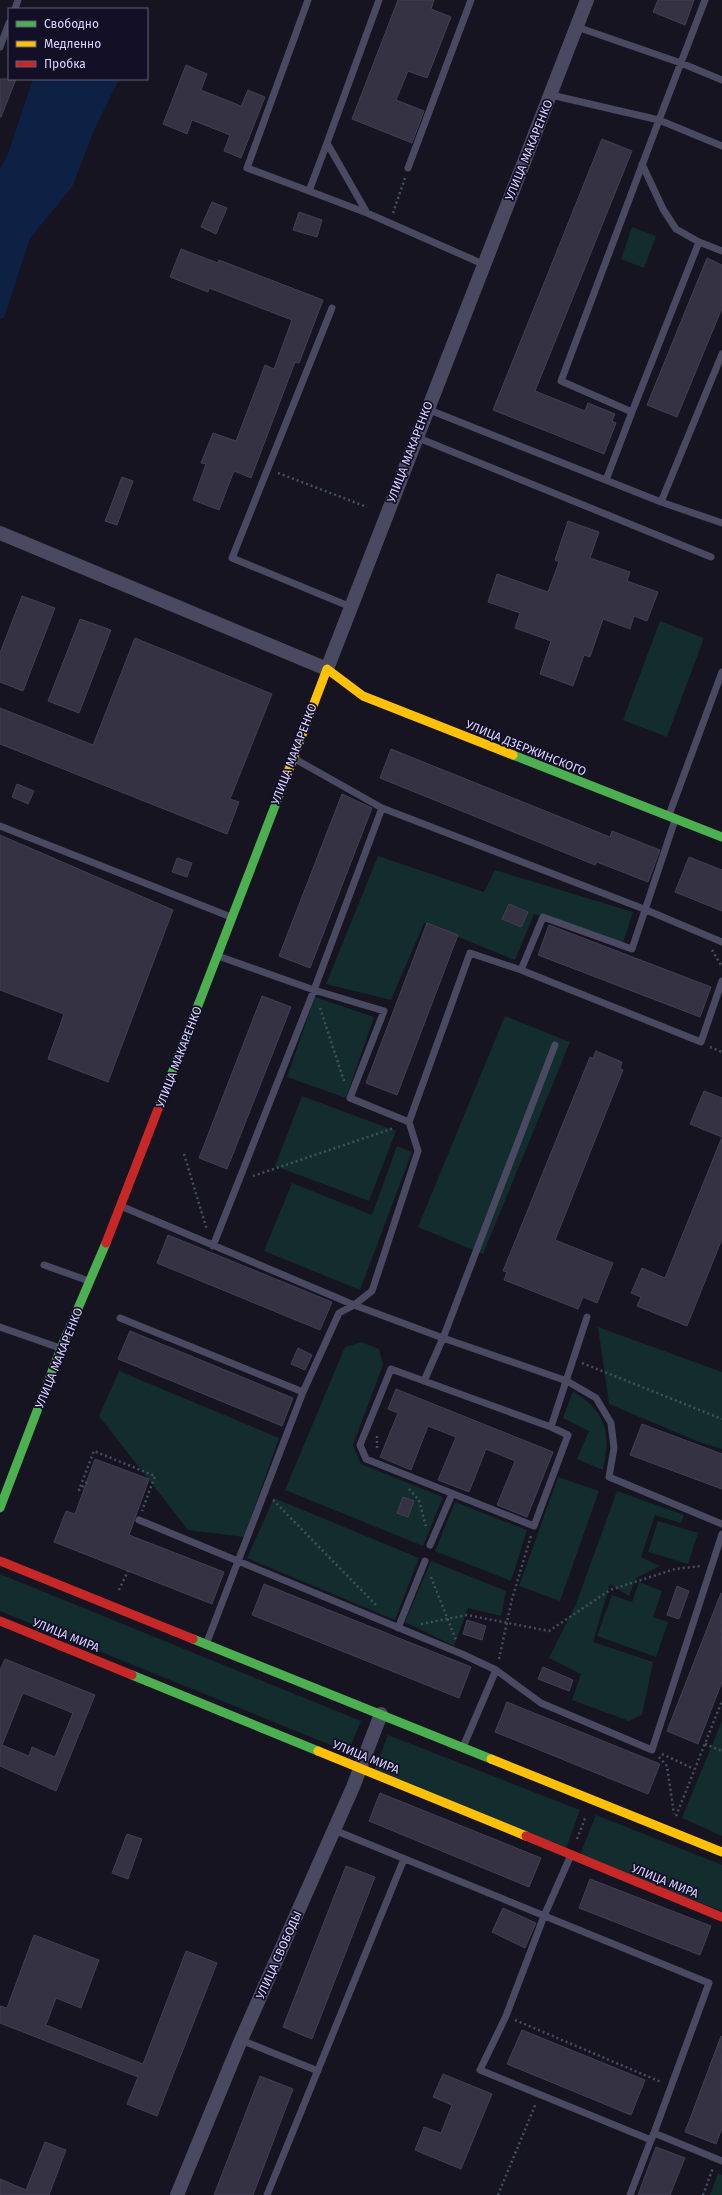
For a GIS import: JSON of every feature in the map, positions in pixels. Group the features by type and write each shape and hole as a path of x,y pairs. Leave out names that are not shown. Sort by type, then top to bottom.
{"main road":[{"name":"УЛИЦА МАКАРЕНКО","path":"0,1508 61,1348 121,1207 327,669"},
{"name":"УЛИЦА ДЗЕРЖИНСКОГО","path":"327,669 364,696 672,819 722,837"},
{"path":"0,1561 722,1852"},
{"name":"УЛИЦА МИРА","path":"0,1621 722,1917"}],"street":[{"name":"УЛИЦА МАКАРЕНКО","path":"327,669 483,264 551,95 587,0"},
{"path":"0,533 327,669"},
{"name":"УЛИЦА СВОБОДЫ","path":"177,2195 241,2040 353,1787 359,1767 380,1714"}],"lane":[{"path":"308,0 247,168 367,213 483,264"},
{"path":"309,191 379,0"},
{"path":"408,168 471,0"},
{"path":"632,412 561,381 705,0"},
{"path":"0,46 8,26"},
{"path":"577,27 681,63 722,80"},
{"path":"551,95 659,120 722,146"},
{"path":"327,143 367,213"},
{"path":"642,164 662,209 676,229 700,242 722,251"},
{"path":"606,480 700,242"},
{"path":"332,308 232,558 351,607"},
{"path":"661,502 722,354"},
{"path":"427,409 661,502 722,523"},
{"path":"416,437 711,557"},
{"path":"521,970 543,917 632,949 672,819 722,672"},
{"path":"293,758 382,808 644,909 722,942"},
{"path":"213,1246 314,990 382,808"},
{"path":"0,826 231,917"},
{"path":"206,1644 266,1492 303,1392 339,1312 354,1305 372,1291 418,1151 409,1122 470,953 521,970 701,1042 722,981"},
{"path":"218,956 314,990 384,1011 350,1098 409,1122"},
{"path":"424,1380 442,1338 555,1045"},
{"path":"121,1207 354,1305 442,1338 567,1381 596,1398 611,1422 614,1448 609,1478 722,1524"},
{"path":"44,1265 90,1282"},
{"path":"551,1427 587,1317"},
{"path":"120,1318 303,1392"},
{"path":"0,1327 61,1348"},
{"path":"391,1369 424,1380 551,1427 568,1435 534,1526 366,1459 360,1445 391,1369"},
{"path":"430,1545 452,1494"},
{"path":"139,1520 462,1654 496,1670 540,1703 652,1750 722,1534"},
{"path":"398,1628 425,1561"},
{"path":"463,1748 496,1670"},
{"path":"334,1830 708,1983 630,2195"},
{"path":"571,1855 544,1916 506,2016 480,2070 540,2096 651,2140"},
{"path":"267,2195 404,1859"},
{"path":"241,2040 318,2071"},
{"path":"654,2133 722,2161"}],"path":[{"path":"389,223 408,168"},
{"path":"268,469 367,507"},
{"path":"314,990 350,1098"},
{"path":"239,1181 409,1122"},
{"path":"184,1154 200,1210 213,1246"},
{"path":"574,1360 722,1419"},
{"path":"87,1482 79,1490 94,1451 155,1476 139,1520"},
{"path":"391,1469 419,1500 430,1545"},
{"path":"266,1492 381,1611"},
{"path":"496,1670 507,1622 534,1526"},
{"path":"425,1561 462,1654"},
{"path":"398,1628 467,1615 548,1631 610,1590 675,1569 713,1564"},
{"path":"116,1596 128,1571"},
{"path":"652,1750 667,1766 675,1820 722,1701"},
{"path":"705,1744 722,1751"},
{"path":"652,1750 694,1769"},
{"path":"571,1855 593,1800"},
{"path":"506,2016 671,2086"},
{"path":"498,2195 540,2096"}],"green space":[{"path":"632,227 656,236 644,268 621,259"},
{"path":"660,621 704,638 667,737 623,720"},
{"path":"378,856 484,892 495,870 633,912 623,943 534,914 515,960 424,923 391,1000 326,984"},
{"path":"315,997 374,1017 346,1098 287,1077"},
{"path":"505,1016 570,1042 483,1254 418,1227"},
{"path":"302,1096 396,1131 369,1201 275,1166"},
{"path":"397,1146 412,1152 360,1290 264,1251 292,1183 372,1215"},
{"path":"598,1327 722,1372 722,1449 699,1442 609,1404"},
{"path":"361,1342 379,1349 383,1365 353,1445 361,1464 443,1497 423,1546 285,1490 345,1347"},
{"path":"119,1371 279,1438 244,1537 188,1530 99,1416"},
{"path":"573,1391 593,1407 604,1424 606,1445 603,1470 577,1459 589,1431 563,1418"},
{"path":"558,1477 599,1491 560,1601 519,1586"},
{"path":"617,1491 684,1515 681,1523 655,1515 641,1557 660,1566 636,1578 629,1596 610,1584 593,1642 653,1662 642,1715 629,1721 572,1700 581,1674 549,1658 576,1604"},
{"path":"274,1498 419,1558 395,1620 247,1558"},
{"path":"455,1502 527,1530 511,1581 435,1551"},
{"path":"658,1521 698,1533 688,1564 648,1552"},
{"path":"431,1561 506,1591 501,1616 468,1608 454,1646 405,1622"},
{"path":"0,1574 361,1721 348,1752 0,1611"},
{"path":"639,1582 662,1591 653,1617 668,1622 656,1657 597,1636 612,1595 632,1602"},
{"path":"722,1721 722,1836 682,1818"},
{"path":"388,1735 580,1810 566,1848 373,1774"},
{"path":"596,1815 722,1865 722,1911 579,1857"},
{"path":"718,2173 722,2175 722,2195 710,2195"}],"water":[{"path":"33,80 119,80 95,128 72,187 30,238 4,318 0,319 0,169 8,154"}],"building":[{"path":"398,0 434,0 431,9 451,17 427,78 408,71 396,100 424,111 412,143 352,119"},
{"path":"658,0 694,0 685,25 653,12"},
{"path":"186,65 207,74 201,90 241,106 248,90 265,97 241,158 224,151 230,135 192,120 187,134 163,124"},
{"path":"0,79 16,80 1,117"},
{"path":"602,139 632,151 535,391 585,411 588,403 615,414 612,421 616,423 604,454 493,410"},
{"path":"212,202 227,208 216,234 201,227"},
{"path":"299,212 322,220 317,237 293,230"},
{"path":"181,249 218,263 219,260 323,300 299,363 295,362 251,478 234,471 219,510 193,500 206,464 201,463 213,433 236,441 265,365 274,369 292,320 209,288 208,292 170,277"},
{"path":"707,258 722,265 722,308 677,417 647,405"},
{"path":"122,477 133,481 117,525 105,521"},
{"path":"568,521 599,532 590,558 630,572 627,581 658,592 647,621 634,616 630,629 603,619 590,657 584,655 573,686 540,674 551,641 515,628 520,613 488,602 497,574 548,592 559,562 555,560"},
{"path":"22,596 55,608 23,691 0,682 0,653"},
{"path":"80,619 111,630 79,713 48,701"},
{"path":"135,638 272,694 230,799 239,802 227,834 0,744 0,708 93,745"},
{"path":"391,749 610,837 612,831 660,850 648,882 597,862 595,865 380,778"},
{"path":"17,784 34,791 28,804 12,797"},
{"path":"342,794 372,808 310,968 279,956"},
{"path":"0,835 173,910 108,1082 48,1059 64,1014 0,990"},
{"path":"689,857 722,870 722,911 675,892"},
{"path":"177,858 192,863 187,877 172,872"},
{"path":"509,904 528,912 521,927 502,919"},
{"path":"427,923 458,935 397,1095 366,1083"},
{"path":"549,925 711,987 700,1017 538,955"},
{"path":"262,996 291,1007 227,1169 199,1158"},
{"path":"596,1051 622,1062 620,1069 623,1070 555,1240 613,1263 597,1303 583,1297 578,1309 504,1280 507,1272 503,1271 590,1057 593,1058"},
{"path":"704,1091 722,1098 722,1137 690,1124"},
{"path":"722,1137 722,1239 687,1326 637,1306 641,1297 631,1293 642,1268 665,1278"},
{"path":"168,1235 332,1302 320,1330 157,1263"},
{"path":"130,1331 293,1398 282,1426 118,1359"},
{"path":"298,1348 312,1355 305,1370 291,1364"},
{"path":"396,1389 553,1452 527,1517 497,1505 515,1461 486,1449 469,1492 438,1480 456,1437 428,1426 411,1470 380,1457 398,1413 388,1409"},
{"path":"642,1424 722,1454 722,1489 630,1455"},
{"path":"95,1459 149,1479 129,1535 224,1572 212,1604 54,1542 66,1511 75,1514"},
{"path":"403,1497 414,1501 408,1517 397,1513"},
{"path":"264,1584 471,1667 459,1698 252,1615"},
{"path":"677,1586 689,1591 679,1619 667,1615"},
{"path":"721,1593 722,1682 698,1744 667,1731"},
{"path":"467,1620 486,1626 482,1640 463,1634"},
{"path":"5,1659 95,1695 56,1791 0,1766 0,1670","holes":["23,1693 73,1713 55,1757 32,1747 29,1756 2,1745"]},
{"path":"543,1667 573,1680 569,1691 538,1679"},
{"path":"507,1702 660,1764 648,1794 495,1732"},
{"path":"380,1793 541,1858 529,1887 369,1821"},
{"path":"127,1834 142,1839 128,1879 112,1873"},
{"path":"346,1866 375,1877 312,2039 283,2027"},
{"path":"590,1879 711,1926 700,1955 579,1908"},
{"path":"503,1908 536,1923 525,1948 492,1932"},
{"path":"34,1935 99,1960 81,2008 56,1998 46,2025 143,2064 186,1951 217,1963 157,2116 127,2104 138,2077 0,2023 0,2006 7,2008"},
{"path":"522,2030 645,2080 631,2115 507,2064"},
{"path":"721,2036 722,2128 716,2144 685,2132"},
{"path":"443,2074 492,2094 461,2169 415,2150 424,2127 441,2133 452,2105 433,2097"},
{"path":"260,2076 293,2089 253,2195 214,2195"},
{"path":"45,2142 66,2150 49,2195 0,2195 0,2179 26,2190"},
{"path":"656,2147 685,2158 670,2195 638,2195"}],"traffic: fast":[{"path":"513,755 722,837"},
{"path":"160,1104 285,780"},
{"path":"0,1508 61,1348 106,1243"},
{"path":"193,1639 491,1759"},
{"path":"132,1675 318,1751"}],"traffic: slow":[{"path":"285,780 327,669 363,696 513,755"},
{"path":"318,1751 526,1836"},
{"path":"491,1759 722,1852"}],"traffic: jam":[{"path":"106,1243 160,1104"},
{"path":"0,1561 193,1639"},
{"path":"0,1621 132,1675"},
{"path":"526,1836 722,1917"}]}
